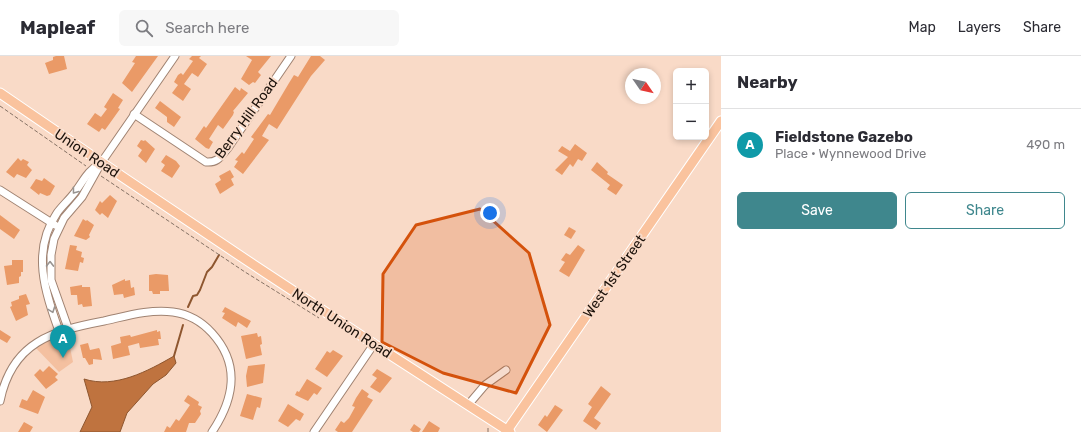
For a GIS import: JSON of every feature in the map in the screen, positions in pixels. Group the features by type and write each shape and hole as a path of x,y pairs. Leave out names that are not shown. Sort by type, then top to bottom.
{"main road":[{"name":"Union Road","path":"0,93 101,163 174,211"},
{"name":"West 1st Street","path":"508,431 721,121"},
{"name":"North Union Road","path":"174,211 508,431"}],"street":[{"path":"59,330 46,296 42,266 42,253 51,223 101,163 175,56"},
{"name":"Berry Hill Road","path":"134,114 206,162 213,162 220,158 228,148 291,56"},
{"path":"68,328 54,292 50,267 54,239 64,218 82,197 93,171"},
{"path":"0,190 59,227"},
{"path":"0,401 7,378 23,355 45,337 59,330 149,312 161,311 187,316 207,328 227,354 231,376 231,386 225,411 212,432"},
{"path":"314,432 374,344"},
{"path":"468,405 485,385 506,370"}],"path":[{"path":"0,106 93,171 245,272 323,320"}],"highlighted area":[{"path":"480,209 529,253 550,325 516,393 443,373 382,342 383,274 416,225"}],"shaded area":[{"path":"66,328 73,362 59,372 33,345"},
{"path":"174,356 176,363 166,375 153,384 127,413 120,432 80,432 92,407 84,379 107,382 131,377 142,373"}],"building":[{"path":"64,56 67,69 49,74 45,63 53,60 53,57"},
{"path":"136,56 158,56 132,92 122,83 135,63 132,62"},
{"path":"192,56 201,56 199,58 207,64 198,77 192,73 184,84 191,89 183,101 172,93 178,85 174,82 178,75 181,73 183,75 193,61 189,59"},
{"path":"246,56 271,56 258,72 261,75 255,83 253,82 249,85 241,79 252,60"},
{"path":"311,56 320,56 325,60 311,76 277,129 269,124 262,136 269,140 243,174 234,167 238,161 235,160 242,152 244,154 254,139 251,137 268,114 270,115 294,75 298,77"},
{"path":"235,87 240,91 241,88 248,93 233,111 233,115 223,129 218,125 209,139 213,142 209,149 206,148 195,139 204,126 206,128"},
{"path":"113,93 123,100 118,108 120,109 105,130 102,128 99,132 87,124 95,113 101,117 107,109 104,107"},
{"path":"160,101 181,117 174,127 167,122 167,117 155,108"},
{"path":"141,140 145,140 155,149 146,163 138,156 142,150 137,146"},
{"path":"575,144 587,153 582,161 578,159 573,167 570,164 562,175 555,170 568,157 558,151 562,146 570,151"},
{"path":"166,155 176,161 180,166 172,178 161,171 165,165 161,162"},
{"path":"18,158 21,161 23,159 29,162 27,165 32,170 26,178 17,174 14,178 6,172"},
{"path":"597,162 608,172 607,174 623,185 616,195 607,189 610,185 591,170"},
{"path":"230,170 234,177 231,179 234,185 220,194 215,184 221,180 219,176"},
{"path":"44,178 55,186 50,195 47,196 40,193 39,195 30,188 36,179 42,181"},
{"path":"110,195 117,201 108,218 102,213 100,215 95,210 100,201 102,203"},
{"path":"0,215 20,230 14,239 0,229"},
{"path":"83,219 94,225 89,235 90,237 86,240 74,236"},
{"path":"569,227 576,231 571,239 564,235"},
{"path":"70,245 77,246 76,250 82,252 81,257 84,258 83,263 80,262 78,271 65,269"},
{"path":"578,245 585,250 569,277 559,271 565,262 561,260 566,253 570,255"},
{"path":"12,260 23,260 23,272 21,272 21,276 19,277 19,283 7,285 4,266 12,265"},
{"path":"149,275 168,275 169,291 160,291 160,294 153,294 152,291 149,291"},
{"path":"125,279 125,281 130,280 131,288 134,287 135,295 124,298 123,294 114,295 112,285"},
{"path":"82,285 82,287 90,287 92,306 83,307 82,304 78,305 77,295 71,295 70,287"},
{"path":"26,294 30,304 26,305 28,315 16,321 10,307 12,306 11,302 19,299 19,296"},
{"path":"225,307 251,321 247,328 238,322 236,327 222,318 225,313 222,312"},
{"path":"0,330 11,337 7,343 0,339"},
{"path":"157,330 157,332 160,331 161,339 158,339 159,345 140,348 139,343 128,346 130,355 113,359 111,346 121,343 120,337 130,335 131,337"},
{"path":"257,333 258,337 261,336 262,344 260,345 262,355 246,359 241,336"},
{"path":"88,343 90,350 99,348 102,360 93,359 93,364 89,365 85,358 83,358 80,345"},
{"path":"333,350 343,356 327,377 315,369 327,351 330,353"},
{"path":"265,364 263,383 247,387 246,376 248,366"},
{"path":"49,366 58,374 55,377 58,380 46,389 34,375 40,369 43,372"},
{"path":"377,369 392,378 380,393 370,387 377,378 372,375"},
{"path":"307,379 322,388 317,395 314,393 308,401 295,395 297,391 299,392"},
{"path":"601,386 611,394 594,418 601,423 596,430 583,421 592,407 588,404"},
{"path":"362,389 369,394 367,397 373,400 352,432 338,432 335,430 341,421 344,423 349,418 355,407 352,406"},
{"path":"33,390 45,397 38,414 19,407 22,399 27,401"},
{"path":"247,394 262,398 260,408 257,407 253,420 240,416"},
{"path":"188,395 199,402 198,405 202,407 200,411 201,414 195,423 189,423 186,432 164,432 167,426 170,428 176,419 179,421 190,405 184,401"},
{"path":"288,404 304,414 300,421 296,419 288,427 278,421"},
{"path":"555,405 563,410 547,432 538,425 545,415 547,417"},
{"path":"429,421 440,428 438,432 422,432"},
{"path":"24,422 33,427 30,432 18,432"},
{"path":"414,424 421,429 419,432 413,432 410,430"}],"waterway":[{"path":"188,307 193,296 197,295 200,290 207,272 212,267 219,255"},
{"path":"174,356 183,325"}],"place":[{"name":"Fieldstone Gazebo","path":"63,358"}]}
